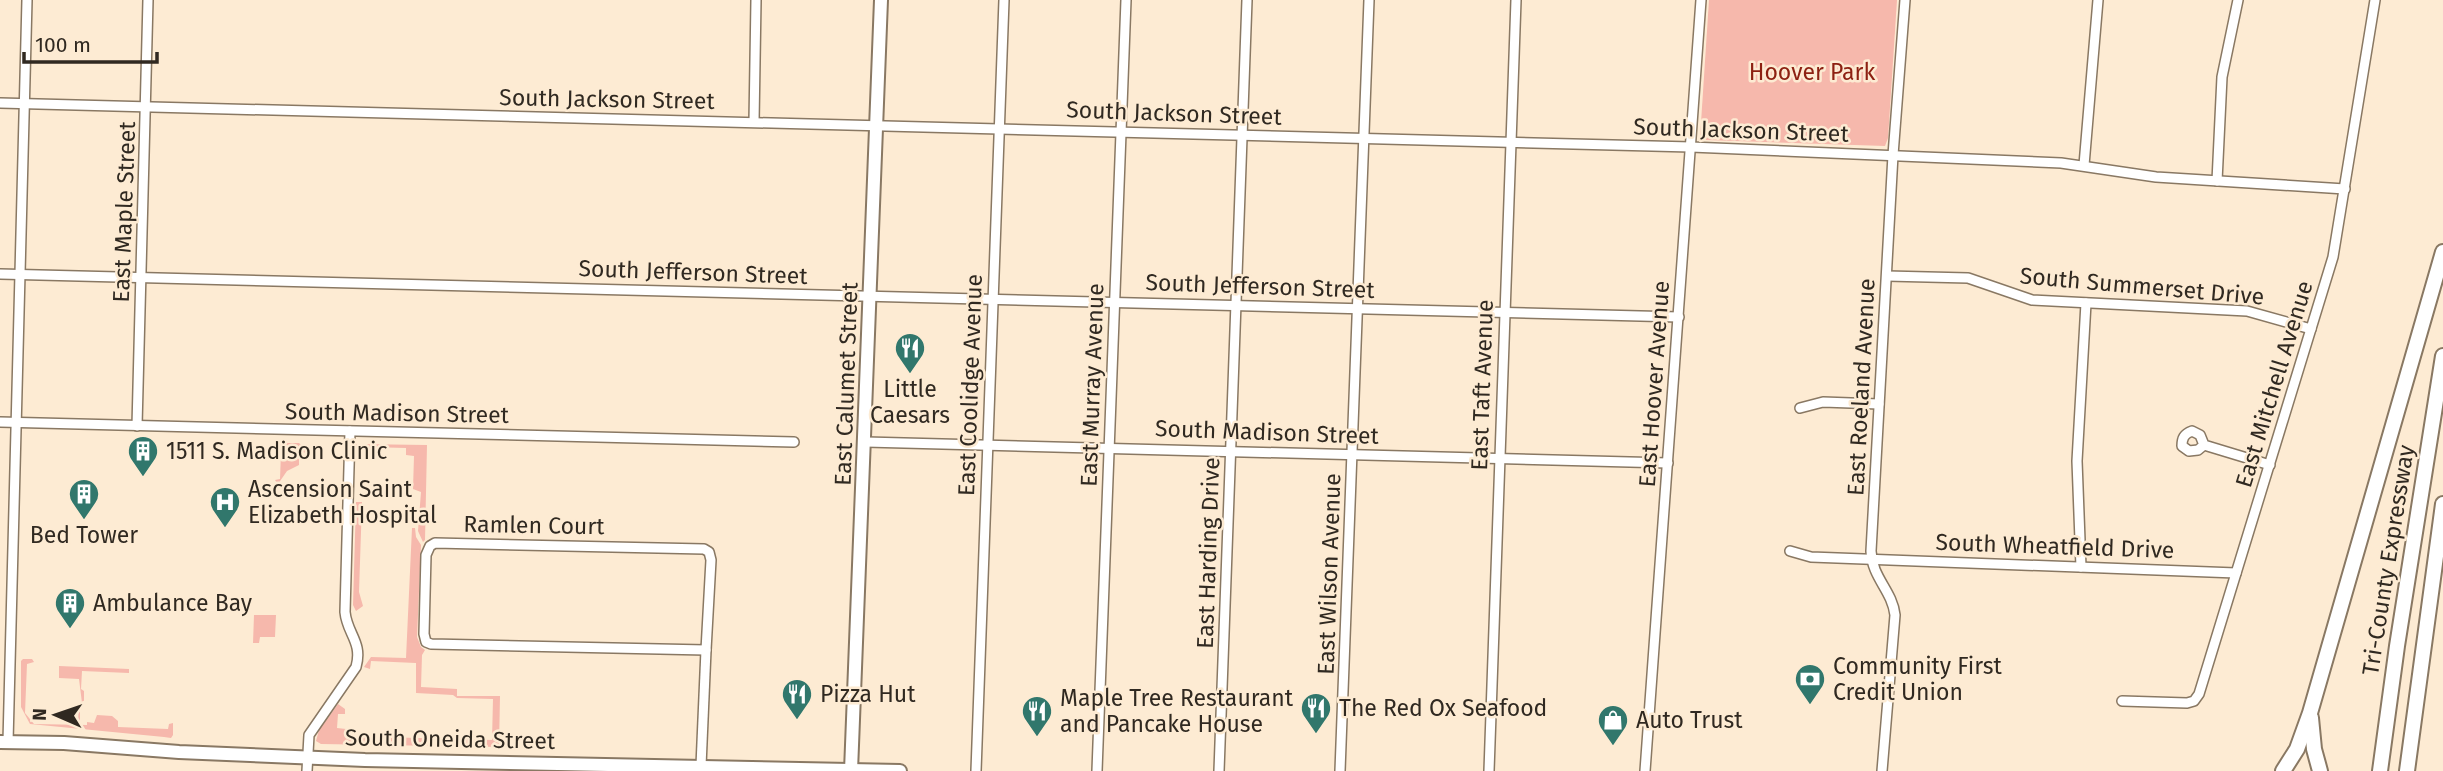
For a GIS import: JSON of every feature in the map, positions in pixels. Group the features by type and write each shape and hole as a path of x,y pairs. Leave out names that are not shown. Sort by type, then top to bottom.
{"highway":[{"path":"2283,771 2297,749 2311,713 2443,252"},
{"name":"Tri-County Expressway","path":"2380,771 2443,356"},
{"name":"Tri-County Expressway","path":"2407,771 2443,504"},
{"path":"2311,713 2314,748 2320,771"}],"main road":[{"name":"East Calumet Street","path":"851,770 866,442 881,0"},
{"name":"South Oneida Street","path":"4,742 520,766 701,766 900,771"}],"street":[{"path":"4,742 12,593 27,0"},
{"name":"East Maple Street","path":"137,426 148,0"},
{"path":"754,122 756,0"},
{"name":"East Coolidge Avenue","path":"976,771 1004,0"},
{"name":"East Murray Avenue","path":"1097,771 1126,0"},
{"name":"East Harding Drive","path":"1219,771 1247,0"},
{"name":"East Wilson Avenue","path":"1340,771 1370,0"},
{"name":"East Taft Avenue","path":"1489,771 1516,0"},
{"name":"East Hoover Avenue","path":"1646,771 1701,0"},
{"name":"East Roeland Avenue","path":"1882,771 1895,615 1894,605 1875,573 1872,558 1879,404 1905,0"},
{"path":"2084,165 2098,0"},
{"path":"2217,181 2222,77 2238,0"},
{"name":"East Mitchell Avenue","path":"2122,701 2187,703 2194,701 2199,694 2333,257 2375,0"},
{"name":"South Jackson Street","path":"0,103 1691,147 2084,165 2156,177 2345,189"},
{"name":"South Jefferson Street","path":"0,274 1679,317"},
{"name":"South Summerset Drive","path":"1887,276 1968,278 2027,299 2247,311 2311,329"},
{"path":"2081,567 2077,461 2086,303"},
{"path":"1800,408 1823,402 1879,404"},
{"name":"South Madison Street","path":"0,422 794,442"},
{"path":"307,771 309,735 312,728 356,667 358,659 356,638 347,623 345,612 351,431"},
{"name":"South Madison Street","path":"866,442 1668,463"},
{"path":"2204,445 2270,465"},
{"name":"Ramlen Court","path":"701,766 711,560 709,552 704,549 438,542 432,544 427,551 424,634 430,645 706,650"},
{"name":"South Wheatfield Drive","path":"1790,551 1811,556 2236,573"},
{"path":"0,593 12,593"}],"green space":[{"name":"Hoover Park","path":"1709,0 1897,0 1888,138 1885,146 1700,138"},
{"path":"277,443 299,443 310,453 299,452 299,465 287,471 278,484 275,480 280,479 281,452 277,452"},
{"path":"356,444 427,445 423,542 418,531 421,492 413,489 414,456 406,455 406,448 367,447 366,454 359,454"},
{"path":"356,502 362,502 359,592 363,606 356,611 353,605"},
{"path":"412,528 415,528 421,545 417,637 425,650 422,655 421,687 457,689 457,696 500,696 499,747 321,744 316,741 319,730 338,704 345,709 345,714 338,714 337,728 346,729 346,736 492,740 493,699 416,693 416,663 371,661 370,669 364,667 371,657 406,658"},
{"path":"254,615 276,615 275,637 260,637 259,643 253,643"},
{"path":"23,659 32,659 34,662 27,664 25,713 34,724 87,725 87,722 94,723 97,715 112,716 118,721 118,727 168,729 169,724 173,723 173,735 171,738 30,724 21,707"},
{"path":"59,666 129,669 129,673 82,671 84,704 80,705 78,722 79,704 82,703 79,679 59,678"}],"place":[{"name":"Little Caesars","path":"910,375"},
{"name":"1511 S. Madison Clinic","path":"143,478"},
{"name":"Bed Tower","path":"84,521"},
{"name":"Ascension Saint Elizabeth Hospital","path":"225,529"},
{"name":"Ambulance Bay","path":"70,630"},
{"name":"Community First Credit Union","path":"1810,706"},
{"name":"Pizza Hut","path":"797,721"},
{"name":"The Red Ox Seafood","path":"1316,735"},
{"name":"Maple Tree Restaurant and Pancake House","path":"1037,738"},
{"name":"Auto Trust","path":"1613,747"}]}
